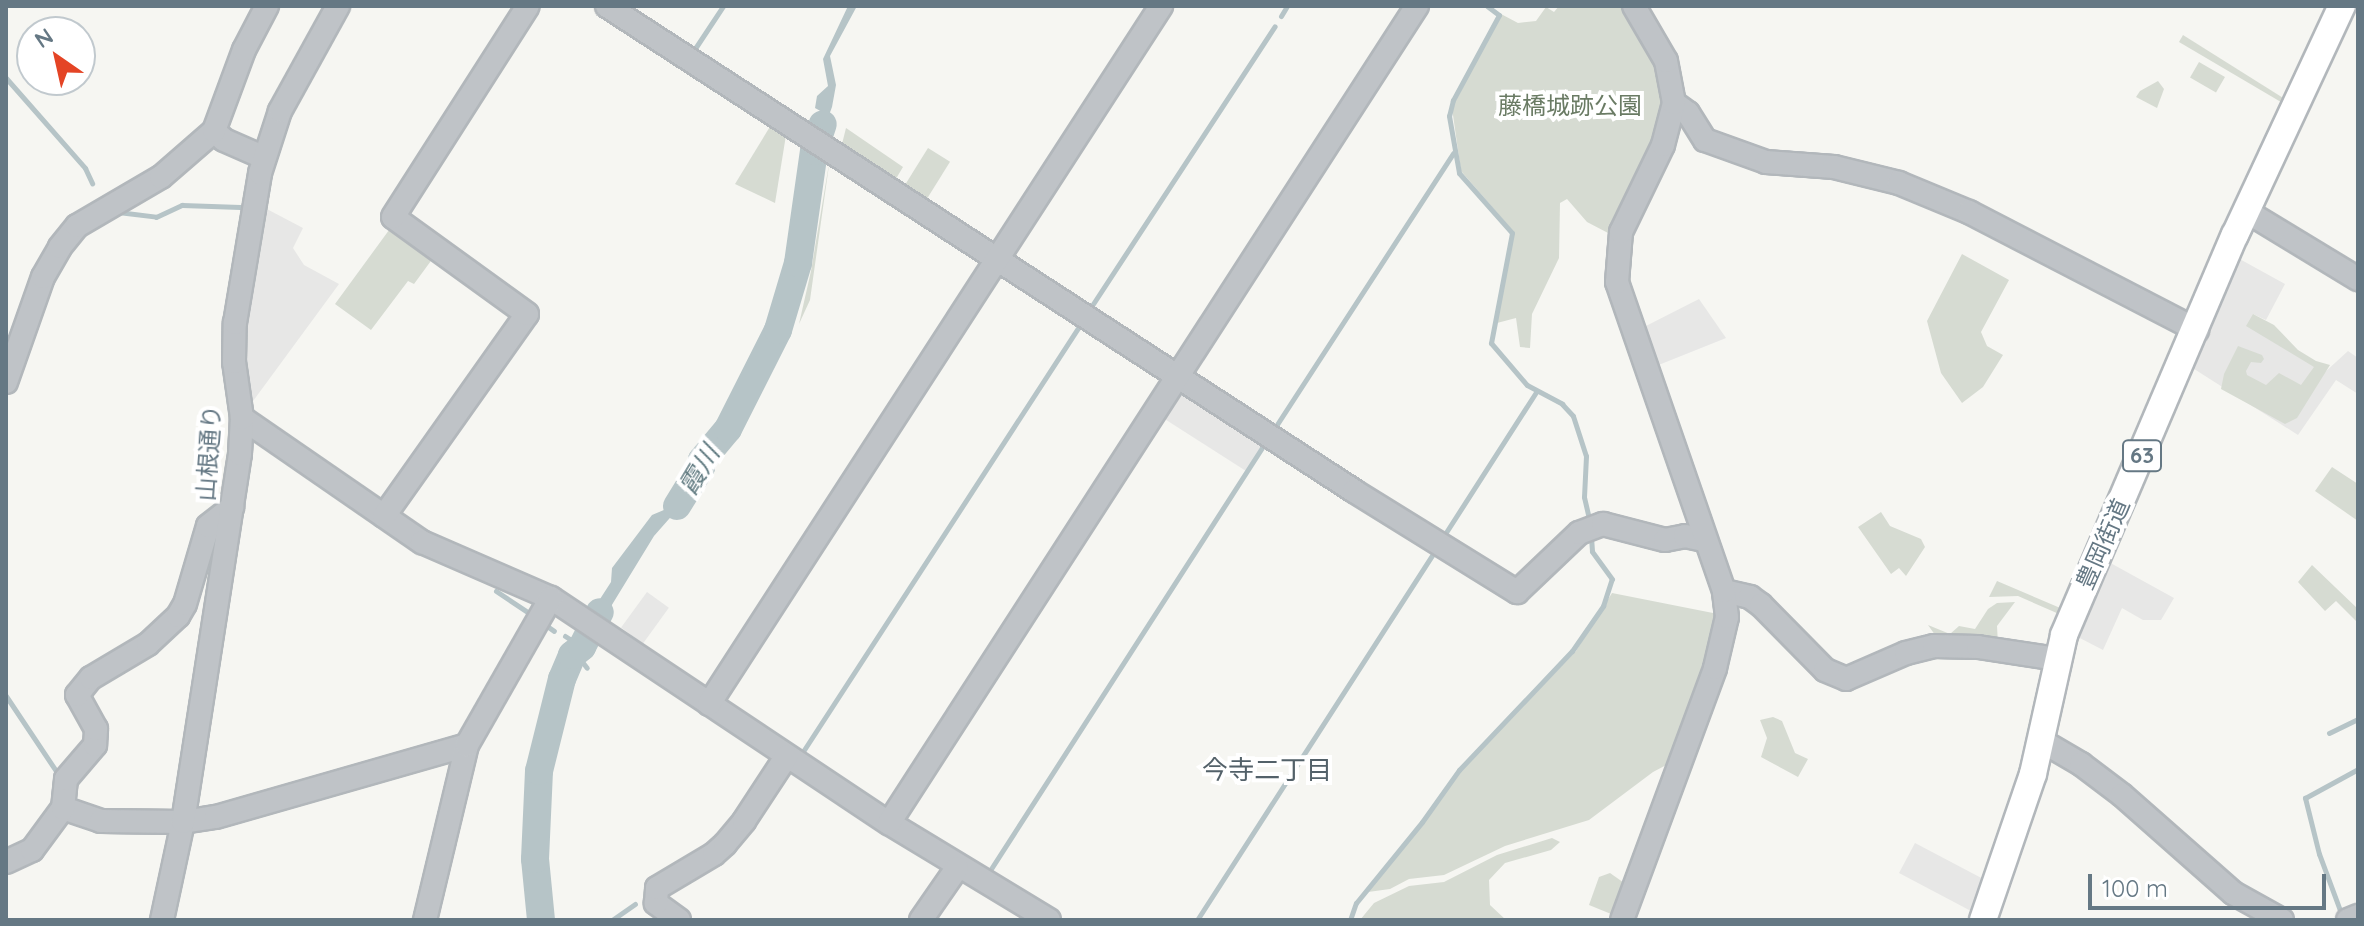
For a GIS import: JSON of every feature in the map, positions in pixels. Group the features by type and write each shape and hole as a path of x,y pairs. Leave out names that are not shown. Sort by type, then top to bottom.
{"main road":[{"name":"豊岡街道","path":"1983,920 2027,796 2056,659 2092,567 2246,211 2342,6"}],"street":[{"path":"6,382 43,277 70,232 161,177 214,131 244,50 267,6"},
{"name":"山根通り","path":"162,920 183,822 232,507 242,418 234,362 235,323 263,157 280,111 338,6"},
{"path":"384,516 527,314 393,217 528,6"},
{"path":"607,6 1177,377 1517,592 1579,533 1603,524 1665,540 1685,536 1704,540"},
{"path":"709,704 1161,6"},
{"path":"889,823 1417,6"},
{"path":"1622,920 1721,648 1727,617 1724,591 1704,540 1616,272 1625,221 1663,145 1674,103 1666,61 1634,6"},
{"path":"1674,103 1688,113 1705,140 1766,162 1834,167 1899,183 1978,216 2197,330"},
{"path":"214,131 224,140 263,157"},
{"path":"2246,211 2358,279"},
{"path":"242,418 443,554 551,598 957,868 1049,920"},
{"path":"6,862 32,850 63,808 66,779 95,745 96,729 77,695 91,678 148,644 178,616 185,604 208,526 232,507"},
{"path":"1724,591 1750,597 1825,670 1846,679 1906,653 1934,646 1978,647 2056,659"},
{"path":"425,920 467,745 551,598"},
{"path":"2040,740 2081,764 2122,795 2233,893 2282,920"},
{"path":"63,808 101,821 183,822 216,817 467,745"},
{"path":"679,920 656,903 657,888 714,854 725,844 786,757"},
{"path":"921,920 957,868"},
{"path":"2348,920 2358,916"}],"shaded area":[{"path":"848,6 857,6 830,56 836,85 832,107 813,158 811,148 824,113 815,108 817,96 828,86 823,59"},
{"path":"263,207 303,228 293,248 304,265 339,284 253,401 245,376 243,332"},
{"path":"2236,257 2285,284 2266,320 2253,314 2324,373 2348,351 2358,358 2358,394 2336,380 2298,435 2191,367"},
{"path":"1699,299 1726,338 1656,366 1642,328"},
{"path":"1184,389 1265,441 1246,471 1160,416 1176,392"},
{"path":"697,472 691,494 654,536 599,626 582,647 591,613 611,582 612,568 652,515 671,507 691,476"},
{"path":"2105,560 2174,598 2161,620 2143,620 2122,608 2103,650 2074,635"},
{"path":"647,592 669,608 643,643 621,628"},
{"path":"1915,843 1989,882 1979,908 1971,911 1899,873"}],"green space":[{"name":"藤橋城跡公園","path":"1559,6 1625,6 1650,47 1664,87 1663,124 1610,234 1587,222 1567,199 1560,203 1559,258 1532,314 1530,348 1520,347 1516,318 1497,323 1513,231 1461,171 1452,108 1501,14 1518,23 1536,21 1546,7 1554,12"},
{"path":"2183,35 2288,101 2286,105 2179,42"},
{"path":"2199,62 2225,77 2216,93 2190,78"},
{"path":"2158,81 2164,89 2157,108 2136,97 2140,91"},
{"path":"774,120 787,129 775,203 735,184"},
{"path":"846,128 903,167 894,182 840,152"},
{"path":"928,148 950,162 926,200 904,186"},
{"path":"830,158 810,300 799,324 811,271"},
{"path":"392,226 436,254 414,284 408,281 371,330 335,304"},
{"path":"1962,254 2009,280 1981,332 1987,346 2003,355 1983,387 1962,403 1941,373 1927,321"},
{"path":"2253,314 2274,325 2298,350 2330,365 2297,418 2285,424 2221,389 2224,374 2238,346 2262,355 2264,359 2261,363 2251,362 2246,371 2247,375 2266,385 2279,373 2301,385 2314,367 2246,326"},
{"path":"2332,467 2358,484 2358,521 2315,491"},
{"path":"1881,512 1890,526 1921,539 1925,547 1906,576 1899,568 1891,574 1858,527"},
{"path":"2312,565 2358,609 2358,623 2336,601 2325,611 2298,582"},
{"path":"1997,581 2065,610 2059,614 2018,596 1989,597"},
{"path":"1612,593 1718,614 1718,623 1672,762 1653,772 1589,820 1505,846 1444,875 1409,879 1390,889 1368,892 1461,771 1576,651"},
{"path":"2015,602 1997,626 1998,644 1940,642 1928,625 1950,634 1959,626 1975,629 1988,609 1997,603"},
{"path":"1773,717 1782,721 1795,753 1808,759 1798,777 1761,757 1767,738 1760,720"},
{"path":"1552,838 1560,842 1551,850 1505,863 1489,880 1490,905 1506,920 1360,920 1374,903 1409,886 1444,882 1497,855"},
{"path":"1610,873 1627,885 1616,916 1589,905 1599,877"}],"waterway":[{"path":"694,50 723,6"},
{"path":"1281,16 1287,6"},
{"path":"1487,6 1499,15 1453,100 1449,116 1459,173 1512,233 1491,343 1527,385 1562,404 1573,416 1586,456 1584,497 1590,522"},
{"path":"1089,310 1275,26"},
{"path":"6,78 85,168 92,183"},
{"name":"霞川","path":"677,506 701,467 702,460 728,429 778,330 798,263 814,151 823,124"},
{"path":"1274,429 1453,153"},
{"path":"118,212 156,217 182,205 240,207"},
{"path":"800,756 1080,325"},
{"path":"1443,537 1536,392"},
{"path":"987,875 1265,443"},
{"path":"1350,920 1356,903 1422,822 1459,770 1572,651 1603,606 1612,579 1592,551 1591,535"},
{"path":"1197,920 1437,548"},
{"path":"496,591 532,615"},
{"name":"霞川","path":"541,920 535,859 539,771 562,679 572,655 582,647 600,612"},
{"path":"544,624 554,631"},
{"name":"霞川","path":"565,636 582,647 580,659 587,668"},
{"path":"6,696 58,774"},
{"path":"2329,733 2358,719"},
{"path":"2341,913 2319,854 2305,798 2358,769"},
{"path":"612,920 635,904"}],"district":[{"name":"今寺二丁目","path":"1267,770"}]}
